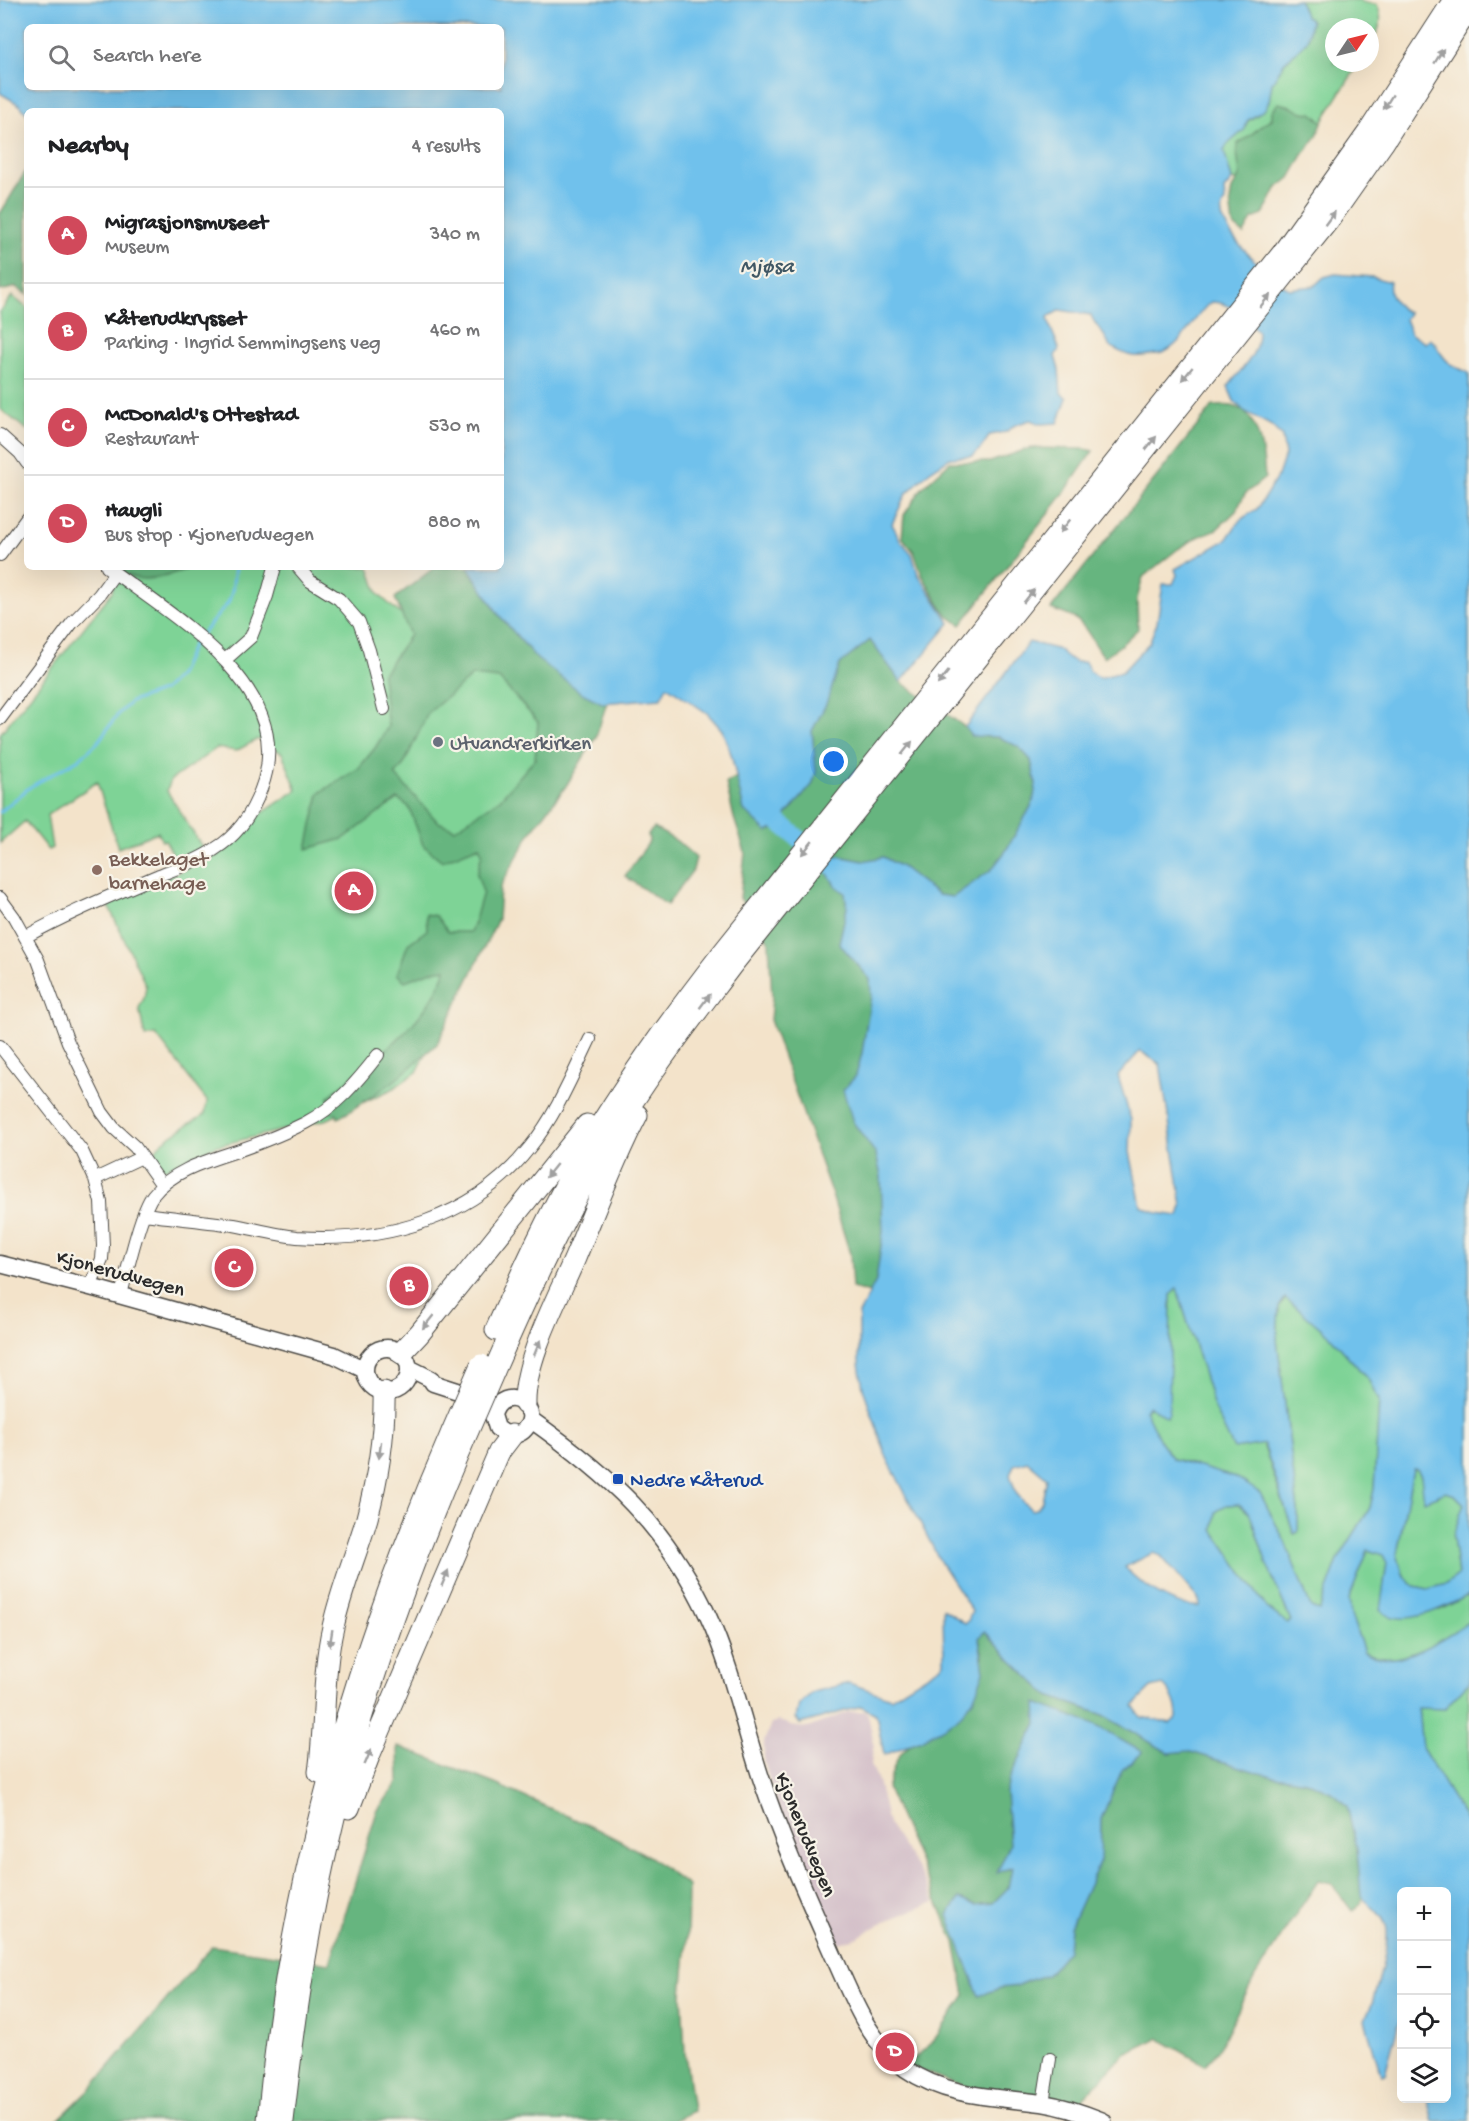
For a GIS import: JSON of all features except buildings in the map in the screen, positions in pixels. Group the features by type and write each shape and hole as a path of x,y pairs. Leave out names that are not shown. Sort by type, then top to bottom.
{"highway":[{"path":"1289,259 1454,0"},
{"path":"268,2121 288,1969 312,1847 342,1727 370,1638 412,1526 458,1436 488,1368 530,1257 566,1184 608,1112 662,1046 721,955 796,874 1289,259 1331,217 1383,143 1469,8"},
{"path":"405,1368 606,1100 662,1046"},
{"path":"313,1911 334,1857 360,1777 499,1452 523,1422 529,1372 536,1349 662,1046"},
{"path":"312,1847 313,1805 324,1733 328,1655 332,1630 373,1492 382,1440 384,1392"},
{"path":"283,2121 293,2032 313,1911 333,1820 370,1687 458,1436"}],"main road":[{"name":"Kjonerudvegen","path":"0,1264 121,1295 367,1364 374,1352 386,1348 405,1368 431,1379 433,1383 467,1394 498,1408 497,1428 503,1433 523,1422 565,1447 605,1477 640,1510 666,1542 698,1595 724,1653 759,1775 788,1852 847,1986 875,2038 891,2057 905,2068 938,2086 972,2095 1043,2103 1102,2121"},
{"path":"367,1364 368,1382 384,1392 392,1392 405,1368"},
{"path":"498,1408 514,1399 523,1422"}],"street":[{"path":"0,435 24,459"},
{"path":"0,555 24,522"},
{"path":"0,719 72,623 99,595 111,570 211,645 225,660 251,696 262,717 268,739 266,776 255,804 243,825 225,842 206,855 71,913 25,937"},
{"path":"225,660 251,637 274,570"},
{"path":"301,570 310,581 339,599 359,622 369,650 384,709"},
{"path":"0,898 38,960 63,1028 102,1113 114,1128 135,1146 162,1185"},
{"path":"144,1214 234,1225 296,1237 334,1238 390,1231 441,1216 493,1184 531,1147 564,1092 590,1039"},
{"path":"0,1046 82,1151 95,1179 102,1211 103,1246 102,1258 90,1287"},
{"path":"121,1295 146,1205 162,1185 200,1164 259,1143 310,1120 350,1089 378,1054"},
{"path":"95,1179 142,1156"},
{"path":"1043,2103 1050,2059"}],"shaded area":[{"path":"867,1711 874,1743 871,1764 878,1781 888,1824 917,1867 935,1902 888,1920 856,1938 839,1943 776,1801 764,1761 764,1742 771,1723 779,1721 808,1728 848,1712"}],"green space":[{"path":"1299,0 1361,0 1361,2 1377,5 1380,16 1380,26 1379,28 1379,18 1325,18 1325,72 1353,72 1322,122 1312,113 1301,113 1288,105 1250,136 1243,149 1237,182 1232,180 1224,152 1225,148 1230,140 1269,101 1272,83 1284,63 1307,41 1311,22 1305,16"},
{"path":"1278,103 1302,112 1312,113 1322,122 1317,136 1290,178 1276,189 1263,215 1252,219 1244,234 1233,225 1230,201 1232,189 1240,175 1238,143 1272,119 1272,111"},
{"path":"24,174 24,293 16,287 0,291 0,214"},
{"path":"12,296 24,306 24,428 0,409 0,312"},
{"path":"1213,406 1232,406 1248,416 1258,436 1265,478 1245,494 1236,511 1217,529 1178,549 1143,577 1137,599 1138,629 1104,657 1078,621 1051,609"},
{"path":"1030,448 1093,451 1062,496 961,625 948,616 940,605 922,575 914,552 902,537 904,515 922,488 950,462 990,462"},
{"path":"117,570 370,570 378,594 405,618 477,655 585,739 497,876 495,916 417,1072 392,1089 328,1119 216,1146 163,1170 156,1157 157,1148 172,1135 205,1114 207,1101 156,1035 145,1037 139,1008 146,986 109,907 111,901 216,856 259,815 297,790 282,753 258,739 236,751 217,748 171,780 167,791 204,850 178,863 158,832 118,848 97,782 47,815 52,848 48,850 25,821 0,843 0,734 112,592"},
{"path":"184,570 147,579 130,576 122,571"},
{"path":"431,570 470,570 499,615 537,659 607,702 596,737 566,786 531,832 503,882 500,889 498,919 437,1044 393,1082 338,1118 336,1113 328,1112 329,1096 397,1040 427,1007 438,989 446,969 432,971 405,981 397,974 408,944 427,930 426,914 436,916 448,932 470,932 483,892 477,874 482,853 479,846 442,861 423,845 409,807 398,799 343,839 307,849 319,793 358,769 388,727 382,675 410,635 395,598","holes":["472,676 499,679 538,722 535,759 500,799 455,829 438,822 395,775 404,764 428,713"]},
{"path":"870,640 901,682 965,727 971,736 999,737 1019,747 1031,760 1036,785 1033,803 1005,852 991,871 953,897 938,895 902,867 883,857 864,861 838,856 835,885 845,893 847,908 839,943 870,979 871,996 856,1076 853,1122 876,1154 881,1176 883,1232 876,1281 870,1293 852,1288 850,1254 832,1195 770,1020 772,998 769,942 740,898 745,852 726,783 737,777 744,810 774,829 812,785 816,772 812,731 826,704 840,664"},
{"path":"654,828 677,841 696,858 693,870 667,905 625,876 649,842 648,834"},
{"path":"1177,1288 1215,1410 1234,1449 1263,1444 1294,1534 1298,1532 1298,1511 1277,1339 1279,1307 1286,1298 1330,1336 1368,1379 1379,1400 1374,1489 1370,1508 1339,1558 1319,1612 1311,1608 1285,1542 1260,1493 1173,1459 1161,1443 1145,1411 1169,1353 1171,1295"},
{"path":"1413,1469 1417,1469 1421,1476 1429,1499 1446,1492 1455,1495 1464,1504 1453,1536 1458,1575 1446,1584 1428,1589 1414,1586 1403,1574 1397,1554"},
{"path":"1239,1504 1250,1514 1268,1567 1291,1621 1287,1623 1266,1607 1213,1530 1216,1512 1226,1505"},
{"path":"1368,1550 1383,1555 1387,1563 1381,1610 1440,1610 1469,1595 1469,1622 1427,1647 1404,1656 1382,1658 1364,1652 1351,1615 1349,1599"},
{"path":"985,1631 1007,1656 1049,1696 1101,1714 1169,1753 1188,1751 1263,1774 1306,1781 1333,1793 1347,1806 1357,1848 1363,1898 1361,1903 1352,1911 1332,1884 1318,1881 1255,1976 1219,2049 1205,2065 1158,2038 1125,2054 1073,2109 990,2095 906,2066 932,2043 965,1995 955,1942 887,1788 901,1753 921,1740 983,1657 979,1638","holes":["1037,1723 1142,1752 1122,1769 1101,1819 1100,1861 1070,1927 1068,1950 1047,1975 979,1996 959,1899 976,1905 993,1903 1008,1888 1013,1867 998,1872 1010,1844 1006,1792 1010,1778"]},
{"path":"1469,1682 1469,1825 1422,1748 1418,1707 1444,1709"},
{"path":"398,1746 495,1784 599,1830 650,1857 688,1886 687,1941 682,1995 685,2053 693,2111 673,2121 57,2121 92,2087 212,1946 330,1963 377,1811 399,1781"}],"water":[{"name":"Mjøsa","path":"0,0 1299,0 1305,16 1310,18 1311,22 1307,41 1284,63 1272,83 1265,109 1247,121 1245,129 1227,145 1224,151 1232,180 1224,190 1225,202 1222,211 1225,223 1243,249 1269,274 1289,289 1314,286 1324,277 1335,274 1373,277 1390,282 1390,291 1394,300 1409,313 1405,319 1411,334 1425,343 1431,339 1448,362 1469,373 1469,1595 1424,1614 1400,1618 1389,1616 1380,1610 1387,1563 1383,1555 1368,1550 1349,1599 1351,1615 1364,1652 1382,1658 1393,1658 1416,1652 1469,1622 1469,1682 1444,1709 1418,1708 1422,1748 1469,1825 1469,2121 1433,2121 1428,2103 1451,2103 1451,1887 1397,1887 1397,2029 1385,2074 1381,2075 1365,2020 1380,1975 1386,1949 1387,1929 1380,1916 1361,1897 1357,1848 1347,1806 1333,1793 1306,1781 1263,1774 1188,1751 1169,1753 1101,1714 1049,1696 1007,1656 985,1631 979,1638 984,1672 973,1700 956,1720 921,1740 884,1755 876,1714 861,1706 800,1724 796,1718 799,1705 813,1692 849,1683 891,1698 940,1667 944,1662 943,1609 965,1623 972,1611 941,1563 887,1458 863,1388 859,1364 859,1314 876,1281 883,1232 881,1176 876,1154 853,1122 843,1090 856,1076 862,1053 871,996 870,979 839,943 847,908 845,893 835,885 826,871 838,856 863,861 883,857 902,867 938,895 953,897 991,870 1005,852 1033,803 1036,784 1031,760 1019,747 999,737 971,736 965,727 1029,642 1060,650 1066,657 1076,662 1085,662 1090,671 1099,678 1122,672 1149,643 1157,623 1163,584 1173,584 1177,575 1175,569 1226,540 1240,520 1257,509 1278,476 1285,455 1282,437 1272,426 1244,411 1234,401 1228,387 1252,355 1258,332 1243,316 1231,308 1211,302 1171,349 1163,353 1133,356 1109,346 1091,315 1060,310 1048,317 1059,349 1055,356 1061,393 1067,398 1058,423 1041,424 1030,420 1015,425 1006,432 990,435 973,456 950,458 930,471 906,494 892,524 901,541 912,554 918,574 950,623 901,682 870,640 840,664 826,704 812,731 816,772 812,785 774,829 767,832 744,810 731,754 722,730 707,713 667,686 661,698 602,703 582,693 537,659 499,615 470,570 504,570 504,108 24,108 24,110 20,105 0,93","holes":["1140,1051 1160,1064 1182,1206 1179,1216 1157,1213 1141,1206 1130,1152 1131,1120 1118,1076","1177,1288 1215,1410 1234,1449 1264,1444 1294,1534 1298,1532 1298,1511 1277,1339 1279,1307 1285,1298 1330,1336 1368,1379 1379,1400 1374,1489 1370,1508 1339,1558 1319,1611 1311,1608 1285,1542 1260,1493 1239,1479 1173,1459 1161,1443 1145,1410 1149,1406 1167,1417 1169,1412 1171,1295","1027,1461 1047,1478 1042,1501 1037,1509 1031,1510 1016,1493 1010,1475 1014,1465","1413,1469 1417,1469 1421,1476 1424,1501 1446,1492 1455,1495 1464,1504 1453,1536 1458,1575 1446,1584 1428,1589 1414,1586 1403,1574 1397,1554","1239,1504 1250,1514 1268,1567 1291,1621 1287,1623 1266,1607 1213,1530 1216,1512 1226,1505","1153,1553 1161,1556 1199,1600 1200,1606 1180,1604 1170,1600 1149,1588 1125,1567","1163,1685 1174,1700 1177,1718 1170,1723 1141,1717 1133,1706 1151,1688"]},
{"path":"1036,1703 1095,1725 1142,1752 1122,1770 1101,1819 1100,1861 1070,1927 1068,1950 1047,1975 979,1996 948,1915 959,1899 976,1905 993,1903 1008,1888 1012,1867 997,1873 1010,1844 1006,1792 1010,1778 1037,1723"}],"waterway":[{"path":"202,634 228,603 235,570"},
{"path":"0,812 30,787 79,759 97,743 119,713 131,702 164,690 179,675 193,644 198,639"},
{"path":"780,823 831,865"}],"place":[{"name":"Utvandrerkirken","path":"438,742"},
{"name":"Bekkelaget barnehage","path":"97,870"},
{"name":"Migrasjonsmuseet","path":"354,891"},
{"name":"McDonald's Ottestad","path":"234,1268"},
{"name":"Kåterudkrysset","path":"409,1286"},
{"name":"Nedre Kåterud","path":"618,1479"},
{"name":"Haugli","path":"895,2052"}]}
